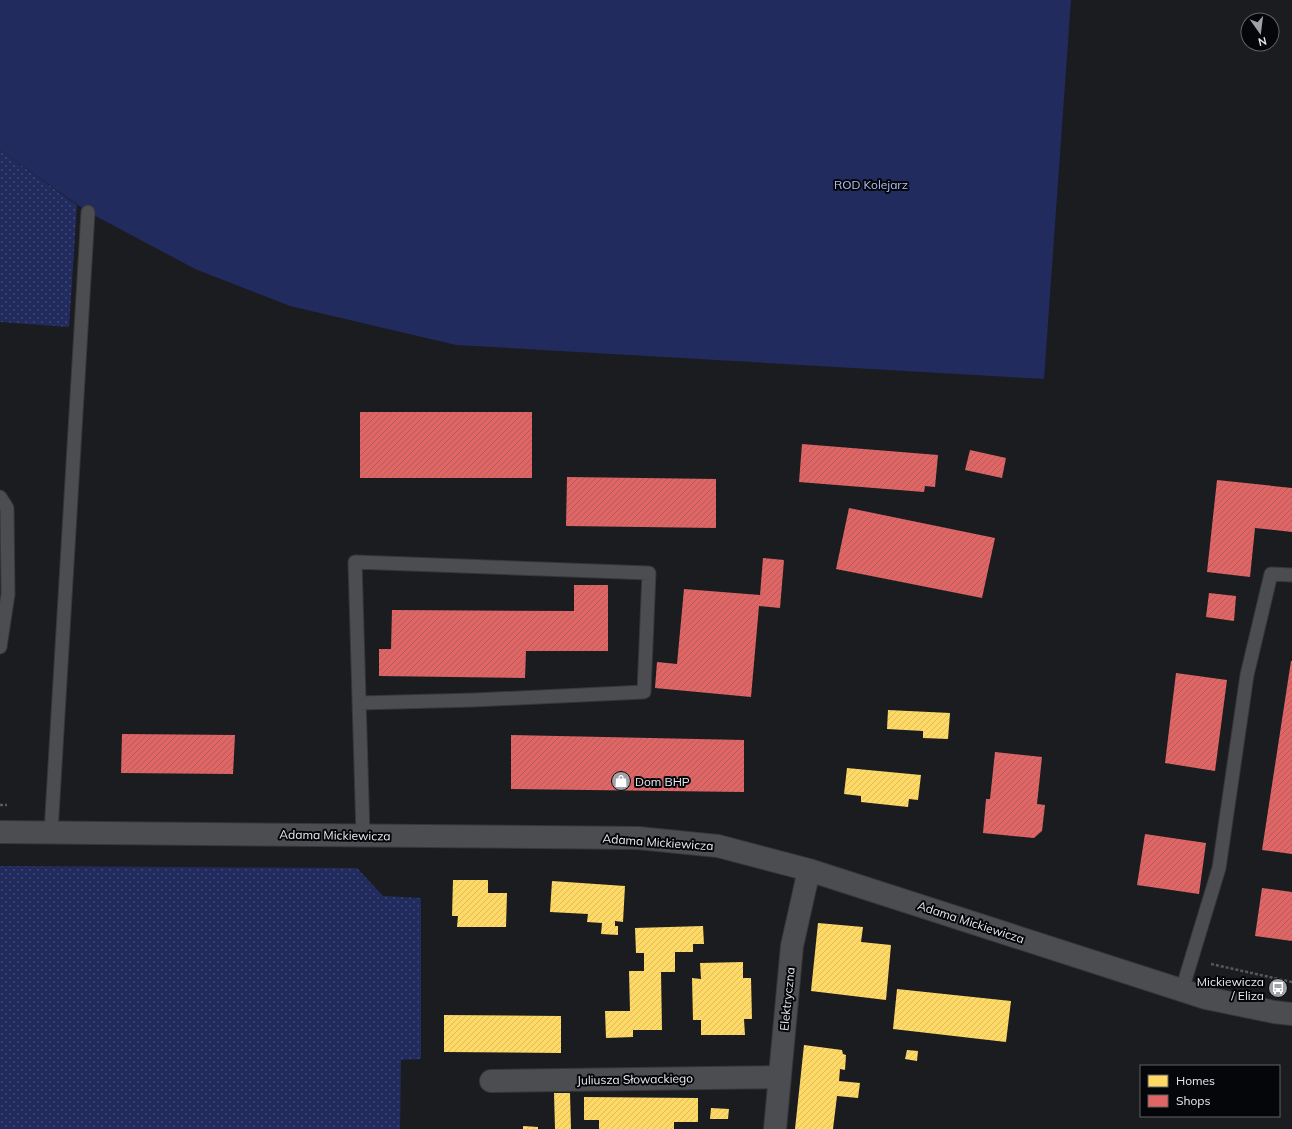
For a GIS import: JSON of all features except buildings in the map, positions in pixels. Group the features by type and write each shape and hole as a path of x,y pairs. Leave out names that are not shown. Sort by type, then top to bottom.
{"street":[{"name":"Adama Mickiewicza","path":"0,832 638,838 718,846 809,870 1182,990 1236,1004 1292,1014"},
{"name":"Elektryczna","path":"775,1129 792,946 809,870"},
{"name":"Juliusza Słowackiego","path":"491,1082 780,1077"}],"lane":[{"path":"51,832 88,212"},
{"path":"0,497 7,508 8,594 0,647"},
{"path":"359,703 474,700 644,692 649,573 355,562 359,703 363,835"},
{"path":"1182,990 1219,868 1247,675 1271,574 1292,575"}],"green space":[{"name":"ROD Kolejarz","path":"0,0 1071,0 1044,379 456,345 290,306 195,269 88,212 0,150"},
{"path":"0,150 77,205 69,327 0,322"},
{"path":"0,866 357,868 383,896 421,898 421,1059 401,1060 400,1129 0,1129"}],"place":[{"name":"Dom BHP","path":"621,781"},
{"name":"Mickiewicza / Eliza","path":"1278,988"}]}
